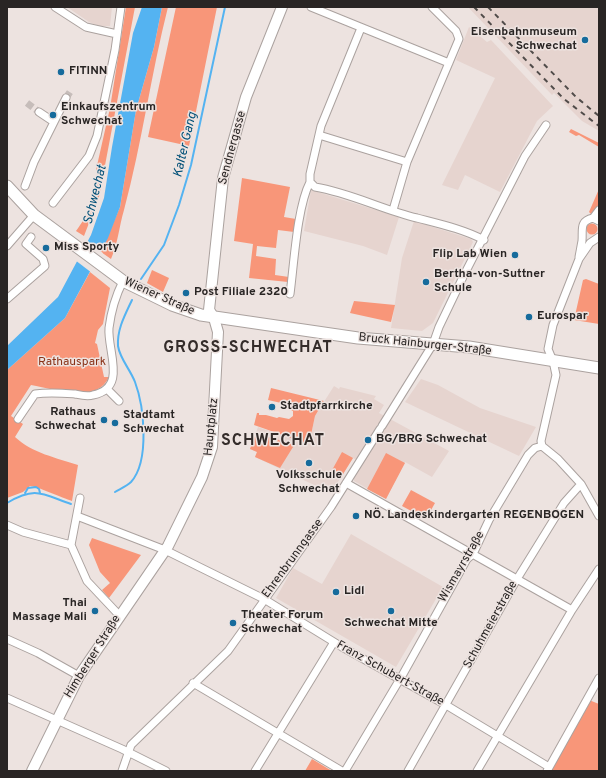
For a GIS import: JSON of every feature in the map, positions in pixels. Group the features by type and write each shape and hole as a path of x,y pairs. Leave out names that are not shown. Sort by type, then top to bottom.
{"main road":[{"name":"Sendnergasse","path":"214,318 209,310 223,178 246,96 282,7"},
{"name":"Wiener Straße","path":"7,186 34,215 123,281 172,305 214,318"},
{"name":"Bruck Hainburger-Straße","path":"214,318 358,338 469,347 599,368"},
{"name":"Hauptplatz","path":"165,550 175,534 211,456 218,332 214,318"},
{"name":"Himberger Straße","path":"32,771 79,676 119,615 165,550"}],"street":[{"path":"55,7 86,27 117,34"},
{"path":"53,203 93,148 100,126 121,7"},
{"path":"311,7 449,63"},
{"path":"393,210 407,162 459,39 456,31 432,7"},
{"path":"290,294 301,216 306,190 310,182 310,174 319,135 325,116 362,28"},
{"path":"25,186 34,162 66,98"},
{"path":"40,112 54,122"},
{"name":"Ehrenbrunngasse","path":"122,771 131,745 193,683 228,651 346,483 433,344 449,305 484,240 525,156 546,125"},
{"path":"319,135 407,162"},
{"path":"310,182 316,186 334,190 475,235 484,240"},
{"path":"579,259 582,226 584,222 596,220 599,210"},
{"path":"7,246 34,215"},
{"path":"582,233 587,239 597,238"},
{"path":"7,299 45,266 43,259 26,244 31,237"},
{"path":"597,238 587,247 579,259 553,325 548,350 553,361 556,376 542,446 562,463 581,484 599,516"},
{"path":"18,420 35,394 49,392 92,396 104,392 107,389 115,375 109,328 118,292 123,281"},
{"path":"107,389 119,401"},
{"name":"Wismayrstraße","path":"343,771 400,680 467,559 473,554 489,520 528,455 535,448 542,446"},
{"path":"346,483 572,610"},
{"name":"Schuhmeierstraße","path":"408,771 518,579 564,503 581,484"},
{"path":"80,498 70,545 87,581 119,615"},
{"name":"Franz Schubert-Straße","path":"77,516 165,550 264,599 334,642 498,736 548,769"},
{"path":"7,525 23,532 70,545"},
{"path":"477,771 572,610 599,569"},
{"path":"7,639 38,653 79,676"},
{"path":"255,771 334,642"},
{"path":"548,769 599,678"},
{"path":"193,683 343,771"},
{"path":"7,698 128,752 166,771"}],"shaded area":[{"path":"67,7 112,7 110,26 99,26 89,22"},
{"path":"468,7 599,7 599,131 582,121 554,93 552,95"},
{"path":"469,27 487,42 491,40 553,106 537,121 500,192 465,175 458,190 442,185 495,78 456,60"},
{"path":"311,190 399,217 387,255 363,246 304,231"},
{"name":"Bertha-von-Suttner Schule","path":"414,221 471,239 473,242 433,323 422,331 391,328 402,258"},
{"path":"421,379 438,385 480,408 536,427 519,456 405,402"},
{"name":"BG/BRG Schwechat","path":"334,386 339,389 340,387 376,396 374,399 384,405 379,413 449,451 432,477 405,462 386,499 354,481 354,478 363,463 353,458 331,493 255,457 257,452 250,449 258,427 308,444 315,416"},
{"path":"351,534 443,587 396,667 276,598 293,568 322,584"}],"green space":[{"path":"126,7 135,7 99,197 84,236 76,231 93,202 97,186 96,170 110,108"},
{"path":"162,7 168,7 130,185 117,241 111,259 101,252 120,207 136,110 154,47"},
{"path":"176,7 217,7 189,146 148,137"},
{"path":"571,129 599,143 599,147 579,135 576,136 569,132"},
{"path":"242,178 290,187 284,217 296,219 294,232 278,230 276,248 257,246 256,256 276,259 275,275 289,277 288,282 249,278 253,244 234,241"},
{"path":"599,189 598,207 591,214 589,212"},
{"path":"592,223 596,225 598,229 596,233 592,235 588,233 586,229 588,225"},
{"path":"152,270 169,278 163,292 147,283"},
{"name":"Rathauspark","path":"90,272 110,288 103,324 98,330 95,343 97,344 104,377 109,377 103,386 95,391 85,393 63,392 31,385 11,416 23,424 15,437 22,443 37,451 78,465 72,501 30,486 23,492 7,498 7,370 65,318"},
{"path":"586,279 599,284 599,324 574,320 583,280"},
{"path":"354,301 395,305 391,322 350,313"},
{"path":"271,388 324,401 315,416 308,444 254,425 257,413 259,413 259,415 289,419 293,416 293,411 289,409 290,405 268,400"},
{"path":"256,433 292,444 293,447 280,468 255,457 257,452 250,449"},
{"path":"342,452 353,458 340,479 331,472"},
{"path":"386,453 405,463 386,499 367,489"},
{"path":"411,490 435,503 426,519 402,506"},
{"path":"92,538 141,555 109,598 102,590 110,583 100,572 89,545"},
{"path":"589,700 599,704 599,771 548,771"},
{"path":"312,759 332,771 305,771"}],"water":[{"path":"142,7 162,7 154,47 136,110 120,207 108,238 65,318 7,370 7,346 58,297 91,235 104,198 133,33"}],"pier":[{"path":"85,241 103,253 92,273 75,260"}],"waterway":[{"name":"Kalter Gang","path":"141,279 164,245 179,205 191,165 225,7"},
{"name":"Kalter Gang","path":"115,492 131,482 137,473 143,447 143,419 138,392 135,382 119,351 118,346 120,328 132,300"},
{"path":"25,493 28,488 36,487 39,489 40,493"},
{"name":"Kalter Gang","path":"7,503 25,495 39,493 71,504"}],"tunnel":[{"path":"66,98 70,92"},
{"path":"27,103 39,112"}],"railway":[{"path":"474,7 564,99 599,126"},
{"path":"488,7 576,97 599,116"}],"place":[{"name":"Eisenbahnmuseum Schwechat","path":"585,40"},
{"name":"FITINN","path":"61,72"},
{"name":"Einkaufszentrum Schwechat","path":"53,115"},
{"name":"Miss Sporty","path":"46,248"},
{"name":"Flip Lab Wien","path":"515,255"},
{"name":"Bertha-von-Suttner Schule","path":"426,282"},
{"name":"Post Filiale 2320","path":"186,293"},
{"name":"Eurospar","path":"529,317"},
{"name":"Stadtpfarrkirche","path":"272,407"},
{"name":"Rathaus Schwechat","path":"104,420"},
{"name":"Stadtamt Schwechat","path":"115,423"},
{"name":"BG/BRG Schwechat","path":"368,440"},
{"name":"Volksschule Schwechat","path":"309,463"},
{"name":"NÖ. Landeskindergarten REGENBOGEN","path":"356,516"},
{"name":"Lidl","path":"336,592"},
{"name":"Thai Massage Mali","path":"95,611"},
{"name":"Schwechat Mitte","path":"391,611"},
{"name":"Theater Forum Schwechat","path":"233,623"}],"district":[{"name":"GROSS-SCHWECHAT","path":"248,349"},
{"name":"SCHWECHAT","path":"273,442"}],"water label":[{"name":"Schwechat","path":"96,195"}]}
